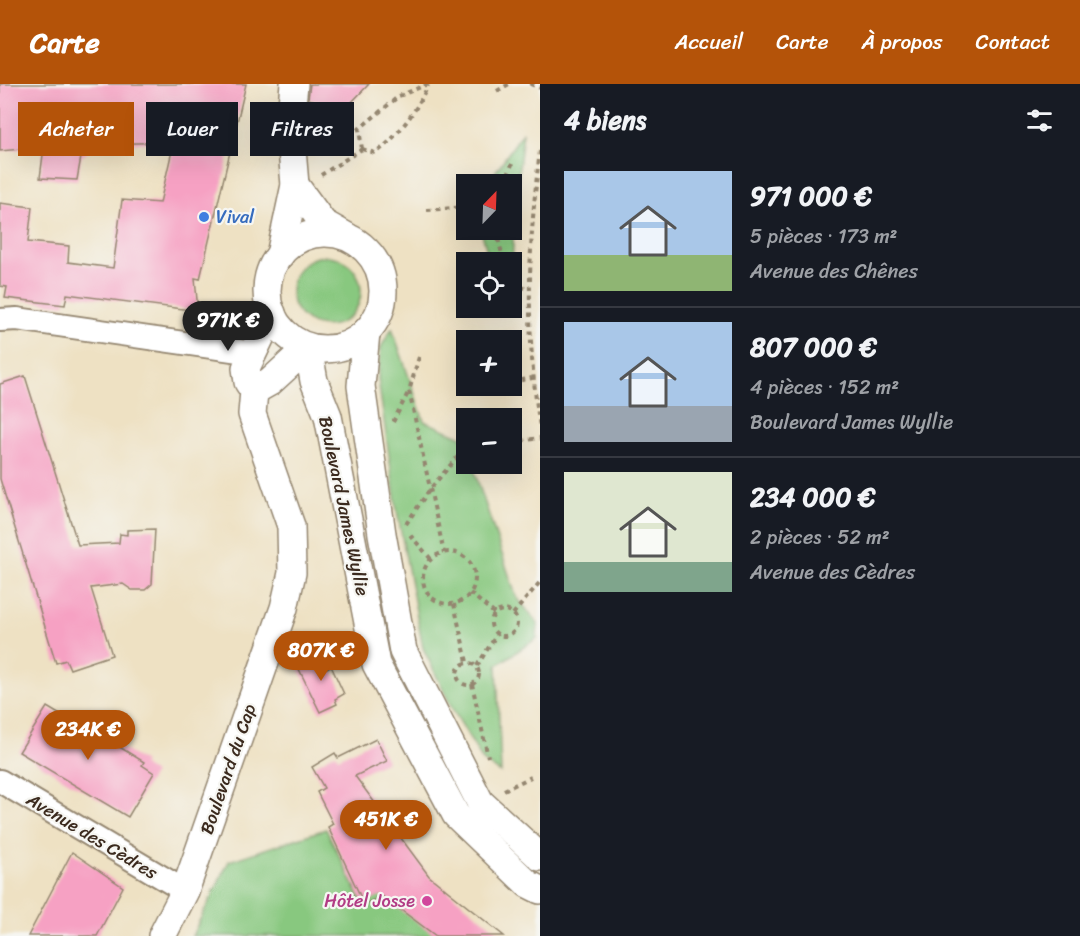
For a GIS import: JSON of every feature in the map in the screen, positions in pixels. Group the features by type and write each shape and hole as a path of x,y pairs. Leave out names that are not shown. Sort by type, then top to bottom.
{"street":[{"path":"280,255 295,185 290,126 294,84"},
{"path":"295,185 323,223 349,238 364,248 376,262 382,279 383,298 377,317 366,332 353,342 338,348 308,347 285,332 272,313 268,283 272,268 280,255 294,242 311,235 330,233 349,238"},
{"name":"Boulevard du Cap","path":"162,936 185,891 284,608 292,573 291,526 252,414 254,391 248,382 246,368 272,313"},
{"path":"0,320 17,319 253,353 288,365 314,381"},
{"name":"Boulevard James Wyllie","path":"366,332 361,386 386,558 403,651 480,801 540,857"},
{"path":"254,391 270,382 308,347"},
{"name":"Boulevard James Wyllie","path":"308,347 314,381 328,416 376,664 456,815 528,884 540,890"},
{"path":"411,729 436,716"},
{"name":"Avenue des Cèdres","path":"0,781 185,891"},
{"path":"489,846 511,830"}],"path":[{"path":"359,129 399,96 428,84"},
{"path":"324,182 320,173 362,149 375,153 385,147 424,96 428,84"},
{"path":"497,91 509,84"},
{"path":"530,84 540,88"},
{"path":"354,126 359,129"},
{"path":"359,129 362,149"},
{"path":"540,151 530,243 529,289 532,378 540,427"},
{"path":"508,174 512,164"},
{"path":"427,210 456,208"},
{"path":"522,287 529,289"},
{"path":"419,357 409,391 444,553"},
{"path":"522,380 532,378"},
{"path":"522,441 540,438"},
{"path":"431,559 404,528 430,489 456,459"},
{"path":"453,552 469,561 475,578 470,593 454,604 438,602 426,591 422,575 431,559 453,552"},
{"path":"513,614 540,582"},
{"path":"470,593 495,614"},
{"path":"454,604 467,662"},
{"path":"506,610 513,614 517,621 513,632 505,636 497,634 491,622 495,614 506,610"},
{"path":"476,666 497,634"},
{"path":"467,662 476,666 479,676 472,684 464,684 457,676 458,668 467,662"},
{"path":"472,684 490,766"},
{"path":"501,792 531,777"},
{"path":"498,783 501,792 510,800"}],"green space":[{"path":"523,132 518,174 494,174"},
{"path":"484,240 513,240 513,252 487,252"},
{"path":"326,256 339,259 351,266 358,278 361,291 358,304 351,316 339,323 326,326 313,323 301,316 294,304 291,291 294,278 301,266 313,259"},
{"path":"392,328 424,421 456,434 456,474 475,474 516,596 538,624 537,638 497,665 501,773 483,761 453,710 423,648 397,511 378,379 381,347"},
{"path":"326,829 363,904 384,894 438,936 192,936 229,861"}],"building":[{"path":"0,84 246,84 238,118 238,102 146,102 146,143 134,143 134,102 18,102 18,149 0,151"},
{"path":"310,84 369,84 352,102 319,102 308,99"},
{"path":"43,156 82,156 77,180 40,178"},
{"path":"171,156 229,156 200,279 195,278 198,311 67,294 65,305 5,298 7,287 0,286 0,203 32,207 28,242 69,246 68,262 113,268 122,200 160,203"},
{"path":"25,376 78,545 119,543 120,534 127,535 127,530 155,529 152,584 145,590 132,590 123,584 91,588 112,655 70,669 66,660 56,663 0,479 0,384"},
{"path":"321,654 327,668 331,666 344,694 335,699 337,704 320,712 297,665"},
{"path":"47,707 75,724 74,719 144,762 142,765 154,773 128,817 19,752"},
{"path":"376,739 387,761 355,776 429,876 504,936 436,936 382,896 364,904 328,827 333,824 317,792 324,788 312,767 335,753 338,758"},
{"path":"72,852 123,887 97,936 28,936"}],"place":[{"name":"Vival","path":"204,217"},
{"name":"Hôtel Josse","path":"427,901"}]}
